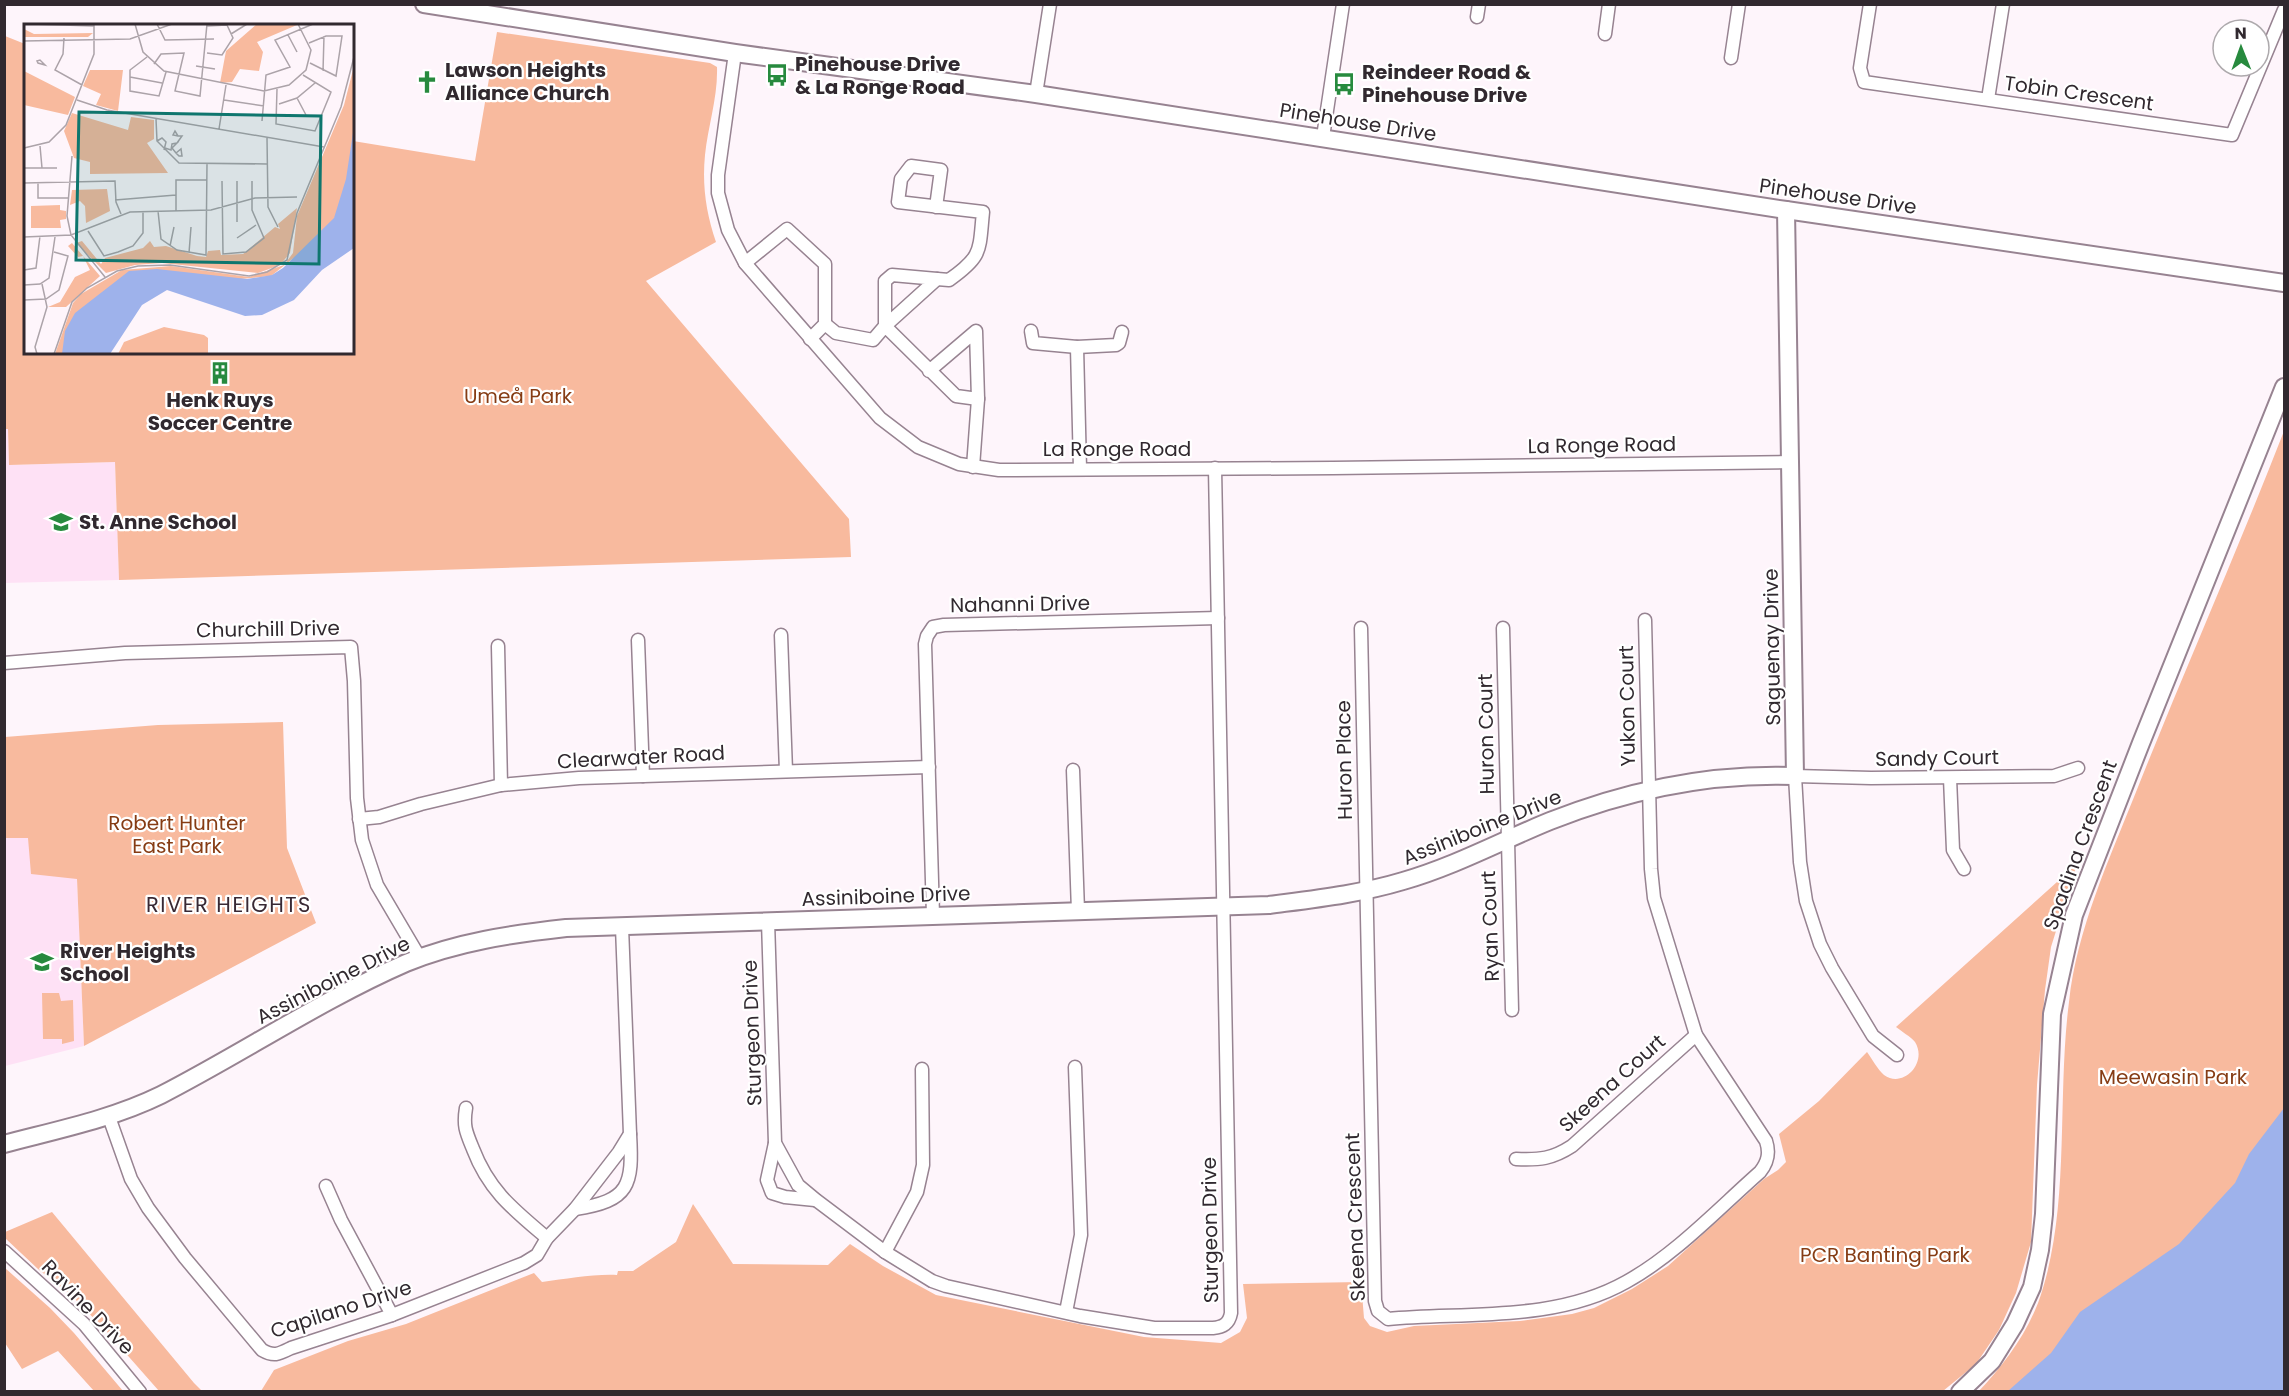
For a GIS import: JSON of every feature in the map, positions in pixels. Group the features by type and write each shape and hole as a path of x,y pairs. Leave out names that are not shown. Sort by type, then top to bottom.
{"street":[{"name":"Pinehouse Drive","path":"424,4 735,52 1323,137 1786,210 2284,283"},
{"path":"1036,94 1050,4"},
{"path":"1323,137 1343,4"},
{"path":"1605,34 1610,4"},
{"path":"1731,57 1738,4"},
{"name":"Tobin Crescent","path":"1870,4 1860,68 1864,82 2232,135 2284,10"},
{"path":"1988,99 2003,4"},
{"name":"La Ronge Road","path":"735,52 718,175 718,193 728,230 745,264 810,339 880,418 918,447 973,467 999,470 1790,462"},
{"path":"936,207 983,212 979,250 970,265 949,280 892,276 885,281 885,326 956,396 978,399"},
{"name":"Saguenay Drive","path":"1786,210 1795,776 1800,862 1804,891 1820,944 1832,968 1873,1036 1897,1055"},
{"path":"745,264 787,229 825,264 825,324 810,339"},
{"path":"825,324 836,333 873,340 885,326 937,279"},
{"path":"929,371 976,331 978,399 973,467"},
{"path":"1031,331 1033,343 1077,347 1116,345 1119,343 1122,332"},
{"path":"1077,347 1080,469"},
{"name":"Spadina Crescent","path":"1960,1392 1992,1361 2015,1324 2032,1287 2040,1250 2044,1214 2052,1014 2074,915 2140,743 2284,387"},
{"path":"1215,468 1224,908"},
{"name":"Nahanni Drive","path":"933,915 926,644 927,636 933,627 1218,618"},
{"name":"Yukon Court","path":"1645,620 1648,791"},
{"name":"Huron Place","path":"1361,628 1366,892"},
{"name":"Huron Court","path":"1503,628 1507,840"},
{"path":"781,635 786,771"},
{"path":"638,640 643,776"},
{"path":"498,646 501,785"},
{"name":"Churchill Drive","path":"4,663 125,653 277,647 351,647 359,819 366,855 377,885 420,958"},
{"name":"Clearwater Road","path":"359,819 379,817 421,804 501,785 643,776 929,767"},
{"name":"Sandy Court","path":"1795,776 1871,778 2054,776 2078,768"},
{"path":"1073,770 1078,911"},
{"name":"Assiniboine Drive","path":"4,1144 109,1117 160,1095 342,994 420,958 505,935 566,928 1269,905 1366,892 1449,866 1572,813 1648,791 1687,782 1724,778 1795,776"},
{"path":"1950,778 1953,850 1964,869"},
{"name":"Skeena Crescent","path":"1366,892 1375,1301 1378,1311 1388,1318 1539,1310 1603,1293 1626,1282 1665,1256 1760,1172 1769,1154 1766,1141 1696,1035 1654,898 1648,791"},
{"name":"Ryan Court","path":"1507,840 1512,1010"},
{"name":"Sturgeon Drive","path":"775,1143 798,1185 885,1252 932,1281 1066,1312 1154,1328 1222,1327 1230,1317 1224,908"},
{"name":"Sturgeon Drive","path":"768,921 775,1143 767,1180 772,1192 785,1197 816,1200"},
{"path":"575,1209 600,1206 618,1196 627,1183 632,1163 622,927"},
{"name":"Skeena Court","path":"1516,1159 1535,1160 1556,1157 1572,1146 1696,1035"},
{"path":"1066,1312 1081,1236 1075,1067"},
{"path":"885,1252 917,1192 923,1165 922,1069"},
{"path":"466,1108 463,1125 481,1170 510,1207 547,1238"},
{"name":"Capilano Drive","path":"109,1117 130,1179 148,1208 185,1258 262,1350 271,1355 392,1315 524,1263 537,1255 547,1238 575,1209 630,1134"},
{"path":"326,1186 341,1221 392,1315"},
{"name":"Ravine Drive","path":"4,1251 84,1324 140,1392"}],"shaded area":[{"name":"St. Anne School","path":"4,429 8,429 9,465 115,462 119,580 5,583"},
{"name":"River Heights School","path":"5,838 28,838 77,879 84,1046 5,1066"}],"green space":[{"name":"Umeå Park","path":"497,32 710,63 717,67 704,177 707,210 716,242 646,281 849,519 851,557 119,580 115,462 9,465 8,429 4,429 5,36 24,44 24,354 354,354 354,141 475,161"},
{"name":"Meewasin Park","path":"2284,431 2284,1138 2233,1205 2017,1391 1978,1392 2017,1344 2032,1317 2043,1288 2057,1219 2069,1002 2079,948 2095,895"},
{"name":"Robert Hunter East Park","path":"283,722 287,848 316,923 84,1046 77,879 31,874 28,838 5,838 5,737 158,725"},
{"name":"PCR Banting Park","path":"2077,864 2051,947 2045,990 2037,1085 2031,1242 2016,1293 1999,1330 1976,1364 1943,1391 261,1391 274,1370 348,1341 406,1324 534,1273 542,1282 617,1275 618,1271 633,1271 676,1242 693,1204 733,1264 828,1265 850,1244 883,1266 936,1295 1144,1337 1221,1343 1240,1332 1247,1318 1243,1284 1361,1282 1364,1318 1370,1326 1387,1332 1414,1326 1520,1321 1572,1314 1594,1308 1632,1289 1668,1266 1764,1179 1778,1170 1786,1162 1779,1134 1819,1101 1867,1052 1884,1075 1899,1079 1912,1072 1918,1058 1918,1050 1915,1042 1896,1027"},
{"path":"42,993 59,993 61,1001 73,1000 74,1041 62,1044 62,1039 43,1039"},
{"path":"52,1212 202,1391 159,1391 73,1297 5,1238 5,1232"},
{"path":"5,1268 74,1333 123,1391 94,1391 58,1351 22,1369 5,1343"}],"water":[{"path":"2284,1108 2284,1391 2008,1391 2051,1353 2080,1312 2179,1244 2235,1183 2249,1154"}],"place":[{"name":"Pinehouse Drive & La Ronge Road","path":"777,75"},
{"name":"Lawson Heights Alliance Church","path":"427,82"},
{"name":"Reindeer Road & Pinehouse Drive","path":"1344,84"},
{"name":"Henk Ruys Soccer Centre","path":"220,373"},
{"name":"St. Anne School","path":"61,522"},
{"name":"River Heights School","path":"42,962"}],"district":[{"name":"RIVER HEIGHTS","path":"229,904"}]}
